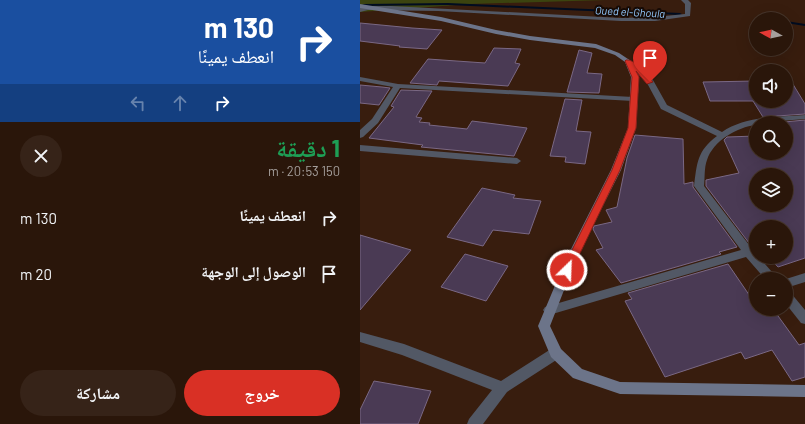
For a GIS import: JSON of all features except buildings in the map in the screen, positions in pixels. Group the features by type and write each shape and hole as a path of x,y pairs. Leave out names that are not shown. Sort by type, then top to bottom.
{"main road":[{"path":"363,8 441,19 496,32 530,38 596,46 617,54 628,61 635,77 632,128 616,170 572,257 549,310 544,326 556,353 578,374 620,388 805,391"}],"street":[{"path":"363,8 426,8 586,18 665,20 688,15 688,3 684,0"},
{"path":"628,61 646,78 664,107 723,136"},
{"path":"360,79 398,86 633,99"},
{"path":"360,135 375,121 398,86"},
{"path":"766,272 748,252 699,186 702,161 710,146 735,127 748,123 805,117"},
{"path":"360,148 517,161"},
{"path":"549,310 748,252"},
{"path":"793,281 805,277"},
{"path":"793,304 805,319"},
{"path":"360,337 404,350 502,388"},
{"path":"474,424 502,388 556,353"}],"green space":[{"path":"360,0 606,0 470,4 360,12"}],"waterway":[{"name":"Oued el-Ghoula","path":"364,5 448,4 680,14"},
{"name":"Oued el-Ghoula","path":"793,23 805,25"}],"route":[{"path":"567,270 572,257 616,170 632,128 635,77 628,61 650,82"}]}
